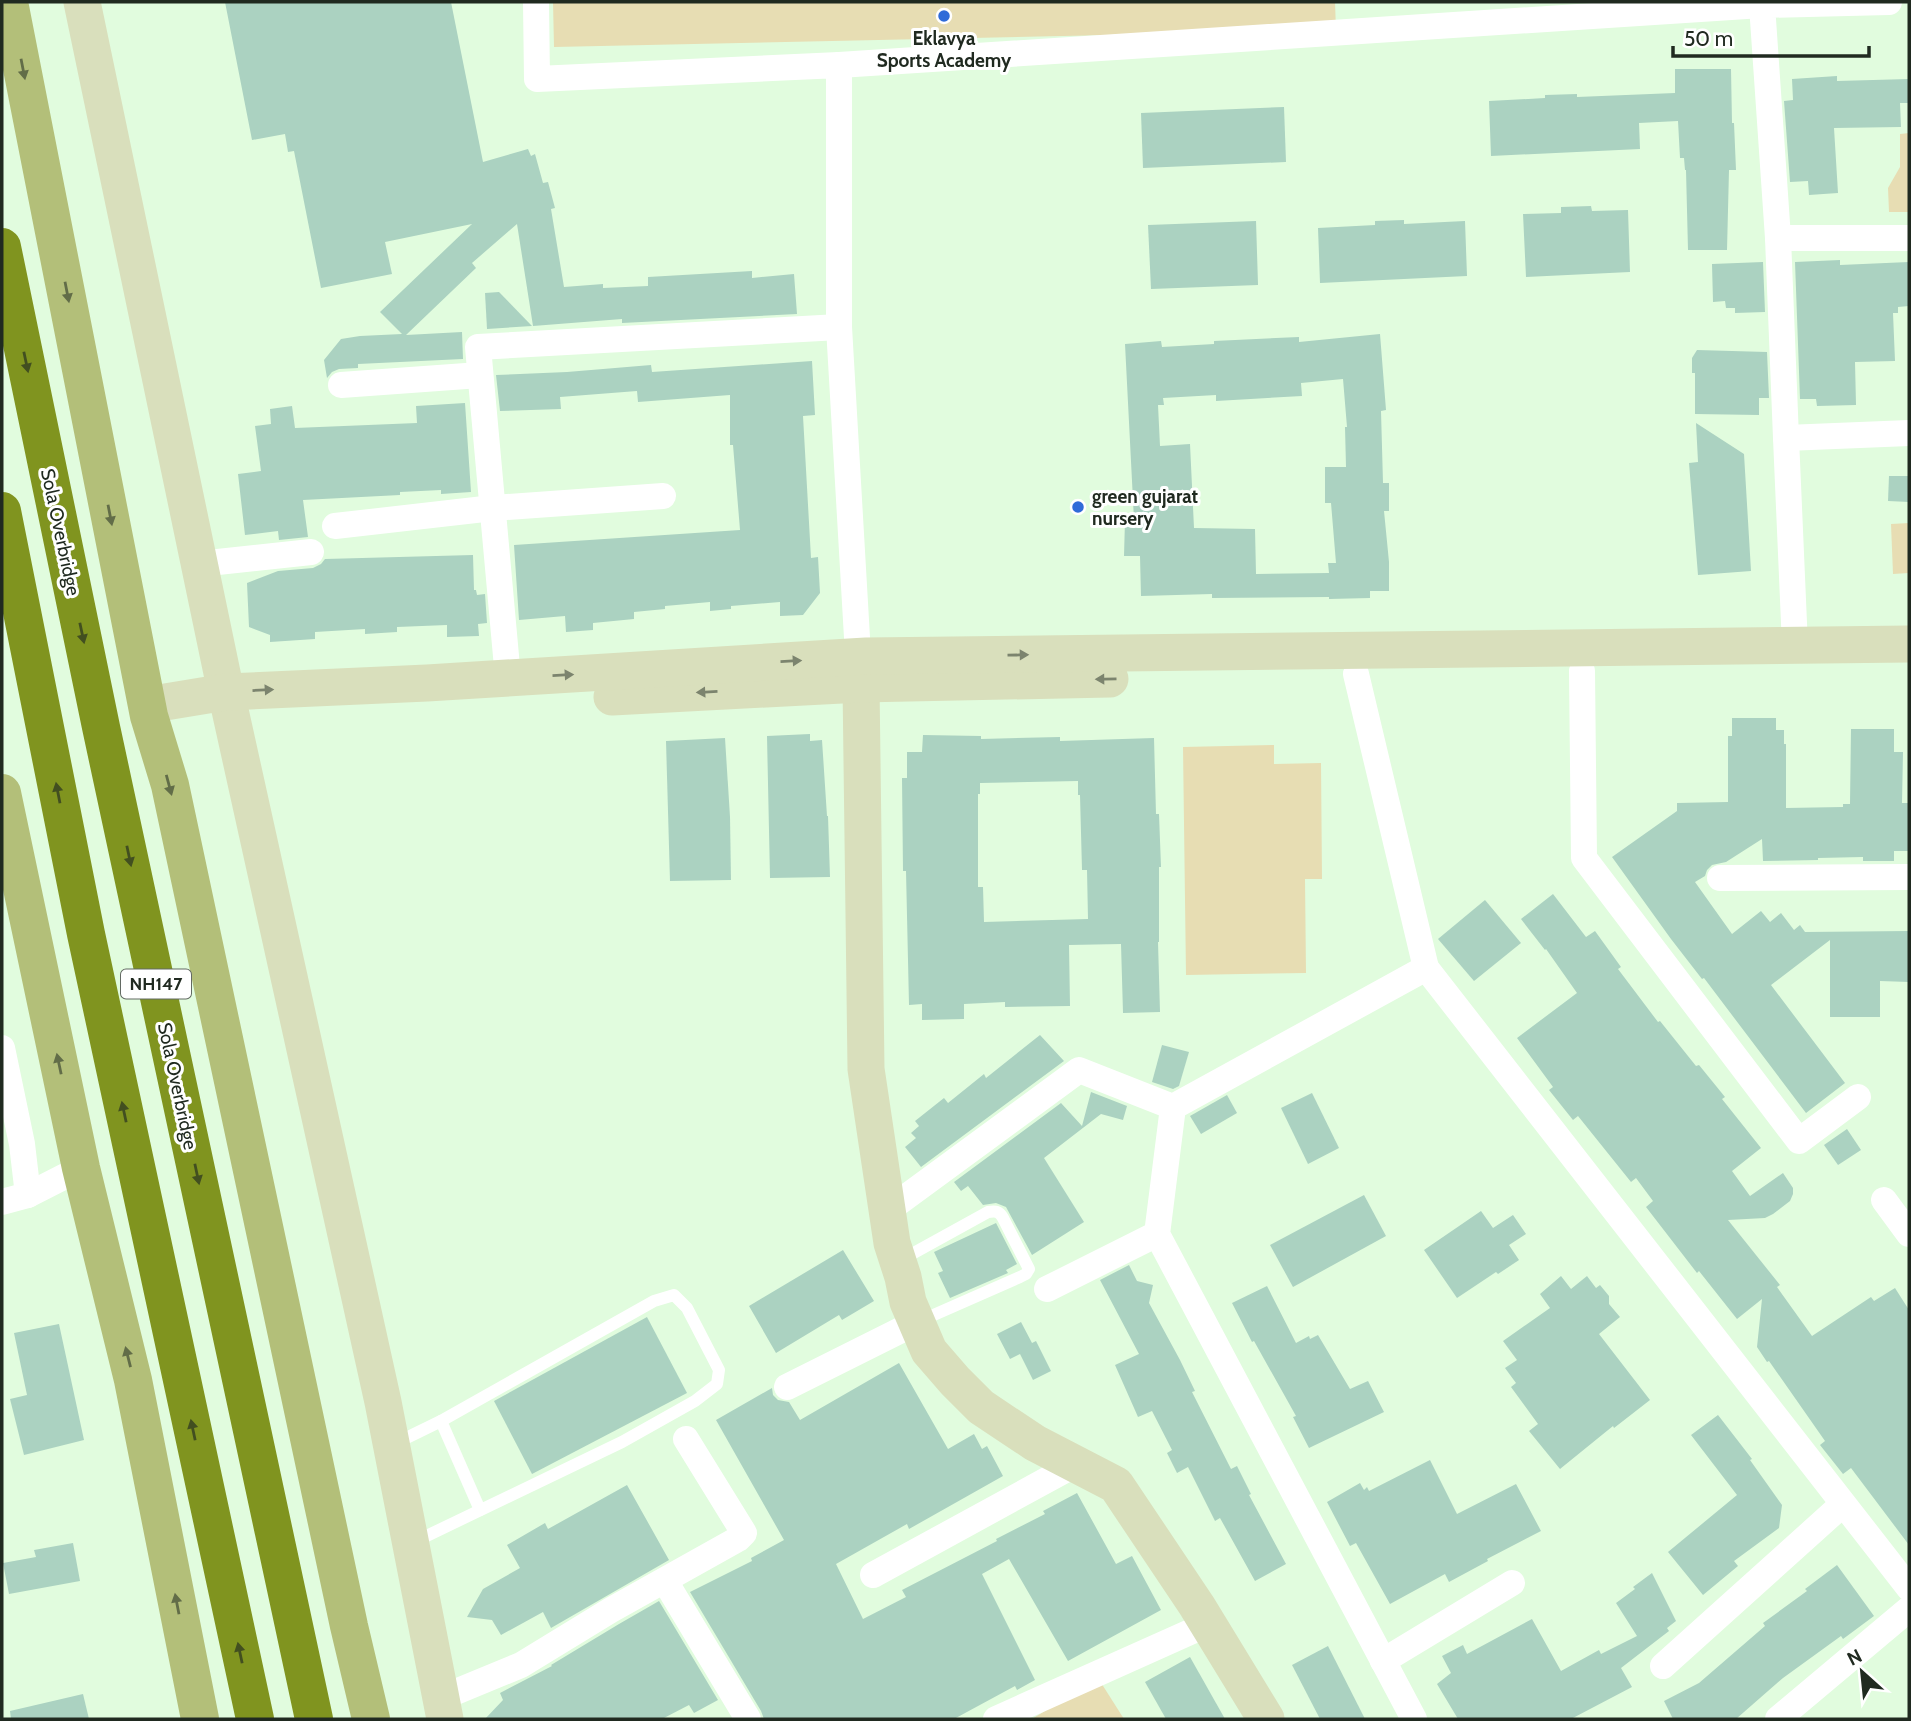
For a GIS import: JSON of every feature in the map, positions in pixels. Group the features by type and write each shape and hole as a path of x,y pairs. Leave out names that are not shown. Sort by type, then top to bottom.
{"highway":[{"name":"Sola Overbridge","path":"2,247 101,727 314,1719"},
{"name":"NH147","path":"2,510 86,934 255,1719"}],"main road":[{"path":"9,2 149,716 170,785 346,1613 371,1719"},
{"path":"2,793 81,1168 134,1380 200,1719"}],"street":[{"path":"82,2 228,704 391,1445 443,1708 738,1539 744,1533 686,1439"},
{"path":"536,2 537,79 839,65 1683,6 1889,2"},
{"path":"1762,5 1778,238 1794,646"},
{"path":"839,65 839,327 859,671 866,1069 892,1243 908,1302 929,1351 981,1407 1035,1443 1116,1485 1208,1624 1266,1719"},
{"path":"1778,238 1909,238"},
{"path":"508,678 478,348 839,327"},
{"path":"341,385 481,375"},
{"path":"1786,438 1909,433"},
{"path":"335,526 493,508 663,496"},
{"path":"199,564 311,552"},
{"path":"149,716 228,704 508,678 1909,644"},
{"path":"228,704 859,671 1356,674 1909,667"},
{"path":"1582,671 1584,858 1799,1141 1858,1097"},
{"path":"1356,674 1426,968 1909,1588"},
{"path":"1720,878 1909,877"},
{"path":"1173,1107 1426,968"},
{"path":"2,1048 22,1144 28,1195"},
{"path":"887,1211 1079,1070 1173,1107"},
{"path":"1173,1107 1157,1234 1414,1719"},
{"path":"2,1202 28,1195 81,1168"},
{"path":"1884,1200 1909,1234"},
{"path":"1047,1289 1157,1234"},
{"path":"787,1387 917,1322"},
{"path":"873,1575 1076,1464"},
{"path":"1663,1666 1843,1504"},
{"path":"665,1581 748,1719"},
{"path":"1383,1661 1513,1583"},
{"path":"1778,1719 1909,1609"},
{"path":"996,1719 1208,1624"}],"lane":[{"path":"898,1262 988,1212 995,1211 1003,1218 1029,1269 1020,1277 917,1322"},
{"path":"391,1445 441,1421 654,1301 674,1295 687,1308 719,1370 717,1384 695,1401 622,1441 411,1544"},
{"path":"441,1421 480,1510"}],"shaded area":[{"name":"Eklavya Sports Academy","path":"553,2 1335,2 1336,30 554,47"},
{"path":"1909,133 1909,212 1889,212 1888,188 1900,167 1900,134"},
{"path":"1909,523 1909,573 1893,574 1891,524"},
{"path":"1274,745 1274,764 1321,763 1322,879 1305,879 1306,973 1186,975 1183,747"},
{"path":"1098,1678 1124,1719 1032,1719"}],"building":[{"path":"225,2 451,2 483,162 528,149 531,156 535,154 543,183 548,182 555,208 551,209 564,287 603,284 603,288 648,286 648,277 752,271 752,278 794,274 797,314 622,323 622,319 533,326 517,224 472,263 476,268 406,335 462,332 463,359 358,364 358,368 339,369 327,378 324,360 341,339 402,334 380,312 472,224 385,242 392,274 321,288 294,151 288,152 285,134 252,140"},
{"path":"1675,69 1731,69 1736,170 1729,170 1727,250 1688,250 1686,170 1684,158 1680,158 1678,121 1639,123 1640,149 1491,156 1489,101 1545,98 1545,95 1577,94 1577,97 1675,93"},
{"path":"1837,76 1837,81 1909,79 1909,103 1900,103 1901,127 1834,128 1838,193 1809,195 1808,181 1790,182 1784,101 1793,100 1792,79"},
{"path":"1284,107 1286,162 1143,168 1141,113"},
{"path":"1591,206 1592,211 1628,210 1630,272 1526,277 1523,214 1561,213 1561,207"},
{"path":"1404,220 1404,224 1465,221 1467,276 1320,283 1318,228 1375,225 1375,221"},
{"path":"1256,221 1258,285 1151,289 1148,225"},
{"path":"1840,260 1840,265 1909,262 1909,306 1898,307 1898,313 1893,313 1895,361 1855,362 1856,405 1817,406 1816,399 1800,399 1795,262"},
{"path":"1763,262 1765,312 1735,313 1735,308 1726,308 1725,301 1713,302 1712,264"},
{"path":"499,292 532,326 487,329 485,293"},
{"path":"1380,334 1386,410 1381,411 1383,483 1389,483 1389,511 1384,511 1389,591 1370,591 1370,598 1329,599 1212,598 1212,594 1141,596 1140,556 1124,556 1125,520 1134,520 1125,344 1161,341 1162,347 1214,344 1214,341 1299,337 1299,342","holes":["1343,379 1347,427 1346,467 1325,467 1325,503 1331,503 1336,563 1328,563 1329,573 1256,574 1255,529 1194,528 1190,444 1160,446 1158,405 1164,405 1163,398 1216,395 1216,401 1302,396 1301,383"]},
{"path":"1697,350 1767,352 1769,398 1759,398 1759,415 1695,414 1695,373 1692,373 1692,358"},
{"path":"812,361 815,415 803,416 811,558 818,557 820,593 803,615 780,616 780,602 731,606 731,609 710,611 710,602 634,612 634,619 593,623 593,630 566,632 565,616 519,620 514,545 740,530 733,445 730,445 730,395 638,402 637,391 560,397 561,409 500,411 496,375 651,365 652,372"},
{"path":"465,403 471,492 441,494 441,490 303,500 308,537 279,540 278,531 245,535 238,474 261,471 255,426 271,424 270,409 292,406 295,428 417,423 416,406"},
{"path":"1696,423 1744,454 1751,571 1698,575 1689,463 1698,462"},
{"path":"1889,476 1909,476 1909,502 1888,501"},
{"path":"473,555 474,590 477,595 485,594 487,623 478,624 479,636 447,637 447,625 397,627 397,632 365,634 365,629 315,632 315,639 270,642 270,635 249,627 247,583 278,571 313,568 325,559"},
{"path":"1732,718 1776,718 1776,730 1784,730 1786,808 1843,807 1843,804 1850,804 1851,729 1894,729 1894,752 1903,752 1902,803 1909,803 1909,851 1894,851 1894,861 1863,861 1863,857 1763,861 1762,839 1726,862 1712,865 1705,876 1695,882 1732,934 1761,911 1770,922 1781,913 1794,930 1800,925 1805,932 1909,931 1909,982 1880,981 1880,1017 1830,1017 1830,940 1771,985 1845,1083 1806,1113 1704,978 1702,979 1671,939 1612,857 1677,811 1677,803 1728,802 1728,736 1732,736"},
{"path":"810,734 810,741 822,740 830,877 770,878 767,736"},
{"path":"923,735 981,736 981,739 1060,737 1060,741 1154,738 1156,814 1159,814 1161,867 1158,942 1160,1012 1123,1013 1121,944 1069,945 1070,1006 1005,1007 1005,1002 964,1004 964,1019 922,1020 922,1004 909,1005 902,778 907,778 907,752 922,752","holes":["1078,781 1082,870 1087,870 1088,919 984,922 983,887 978,887 980,783"]},
{"path":"725,738 731,880 670,881 666,741"},
{"path":"1553,894 1586,937 1595,931 1621,967 1618,969 1658,1022 1660,1021 1696,1066 1699,1065 1761,1148 1732,1171 1750,1196 1783,1173 1793,1188 1790,1201 1765,1218 1728,1220 1780,1285 1777,1287 1812,1336 1871,1297 1874,1301 1895,1288 1909,1310 1909,1545 1851,1468 1843,1474 1820,1445 1825,1441 1757,1347 1762,1299 1737,1319 1646,1207 1653,1201 1636,1178 1631,1182 1578,1116 1573,1120 1549,1090 1553,1087 1517,1038 1577,993 1521,919"},
{"path":"1485,900 1521,943 1474,981 1438,939"},
{"path":"1040,1035 1064,1061 921,1167 905,1147 916,1138 911,1133 919,1126 915,1121 944,1098 948,1103 984,1074 986,1078"},
{"path":"1162,1045 1189,1052 1179,1086 1173,1089 1152,1082"},
{"path":"1091,1092 1127,1106 1123,1120 1101,1114 1044,1158 1084,1222 1032,1255 1006,1207 996,1203 983,1205 968,1186 961,1191 954,1182 1061,1103 1082,1126"},
{"path":"1312,1093 1339,1148 1308,1164 1281,1108"},
{"path":"1227,1095 1237,1113 1201,1134 1190,1116"},
{"path":"1847,1129 1861,1150 1838,1165 1824,1145"},
{"path":"1364,1195 1386,1236 1293,1287 1270,1245"},
{"path":"1481,1211 1493,1228 1513,1215 1526,1234 1509,1245 1519,1260 1457,1298 1424,1250"},
{"path":"996,1223 1017,1264 1006,1270 1008,1273 950,1298 938,1273 943,1271 934,1252"},
{"path":"843,1250 874,1301 842,1320 839,1315 776,1353 749,1306"},
{"path":"1129,1265 1137,1281 1153,1285 1149,1303 1180,1360 1195,1391 1192,1392 1231,1469 1237,1466 1251,1494 1249,1495 1286,1564 1255,1581 1220,1518 1215,1521 1188,1467 1177,1473 1167,1453 1172,1450 1152,1411 1138,1417 1115,1365 1139,1354 1100,1280"},
{"path":"1561,1276 1571,1289 1587,1276 1596,1288 1600,1285 1609,1296 1609,1304 1620,1317 1599,1334 1650,1400 1560,1469 1529,1431 1538,1424 1511,1387 1516,1383 1505,1368 1517,1360 1503,1341 1550,1308 1540,1294"},
{"path":"1267,1286 1296,1343 1309,1336 1310,1339 1318,1335 1350,1389 1368,1381 1384,1412 1309,1448 1293,1417 1296,1416 1232,1303"},
{"path":"647,1317 687,1393 532,1474 494,1401"},
{"path":"1021,1322 1032,1343 1036,1341 1051,1371 1033,1380 1020,1354 1010,1359 997,1334"},
{"path":"59,1324 84,1440 24,1455 10,1399 27,1395 14,1333"},
{"path":"899,1363 948,1449 974,1434 982,1449 987,1446 1003,1476 909,1529 907,1524 836,1564 863,1619 906,1597 902,1590 997,1541 996,1539 1045,1514 1043,1511 1077,1493 1116,1564 1132,1556 1161,1610 1068,1661 1009,1559 982,1574 1035,1680 1017,1690 1015,1686 954,1719 764,1719 690,1592 752,1561 751,1558 784,1540 716,1420 772,1388 773,1395 778,1400 789,1402 800,1420"},
{"path":"1718,1415 1752,1459 1750,1460 1782,1505 1779,1528 1734,1561 1738,1566 1703,1595 1668,1552 1737,1495 1691,1435"},
{"path":"1430,1460 1457,1514 1516,1484 1541,1531 1449,1582 1445,1574 1390,1604 1356,1543 1350,1546 1327,1502 1360,1483 1364,1490 1367,1487 1369,1491"},
{"path":"627,1485 669,1560 551,1628 543,1612 501,1635 492,1620 467,1617 483,1589 520,1568 507,1545 545,1523 548,1529"},
{"path":"73,1543 80,1581 9,1594 3,1563 36,1557 34,1550"},
{"path":"1837,1565 1874,1616 1783,1678 1736,1719 1673,1719 1664,1701 1699,1683 1765,1626 1763,1623"},
{"path":"1652,1573 1676,1621 1667,1628 1669,1631 1621,1668 1632,1687 1571,1719 1458,1719 1437,1684 1451,1673 1442,1656 1463,1645 1467,1654 1532,1619 1561,1671 1599,1650 1601,1654 1637,1636 1616,1603"},
{"path":"659,1601 718,1700 694,1713 689,1705 662,1719 485,1719 503,1700 500,1693 552,1666"},
{"path":"1328,1646 1365,1719 1320,1719 1292,1665"},
{"path":"1190,1657 1225,1719 1166,1719 1145,1682"},
{"path":"83,1694 89,1719 11,1719 10,1711"}],"place":[{"name":"Eklavya Sports Academy","path":"944,16"},
{"name":"green gujarat nursery","path":"1078,507"}]}
